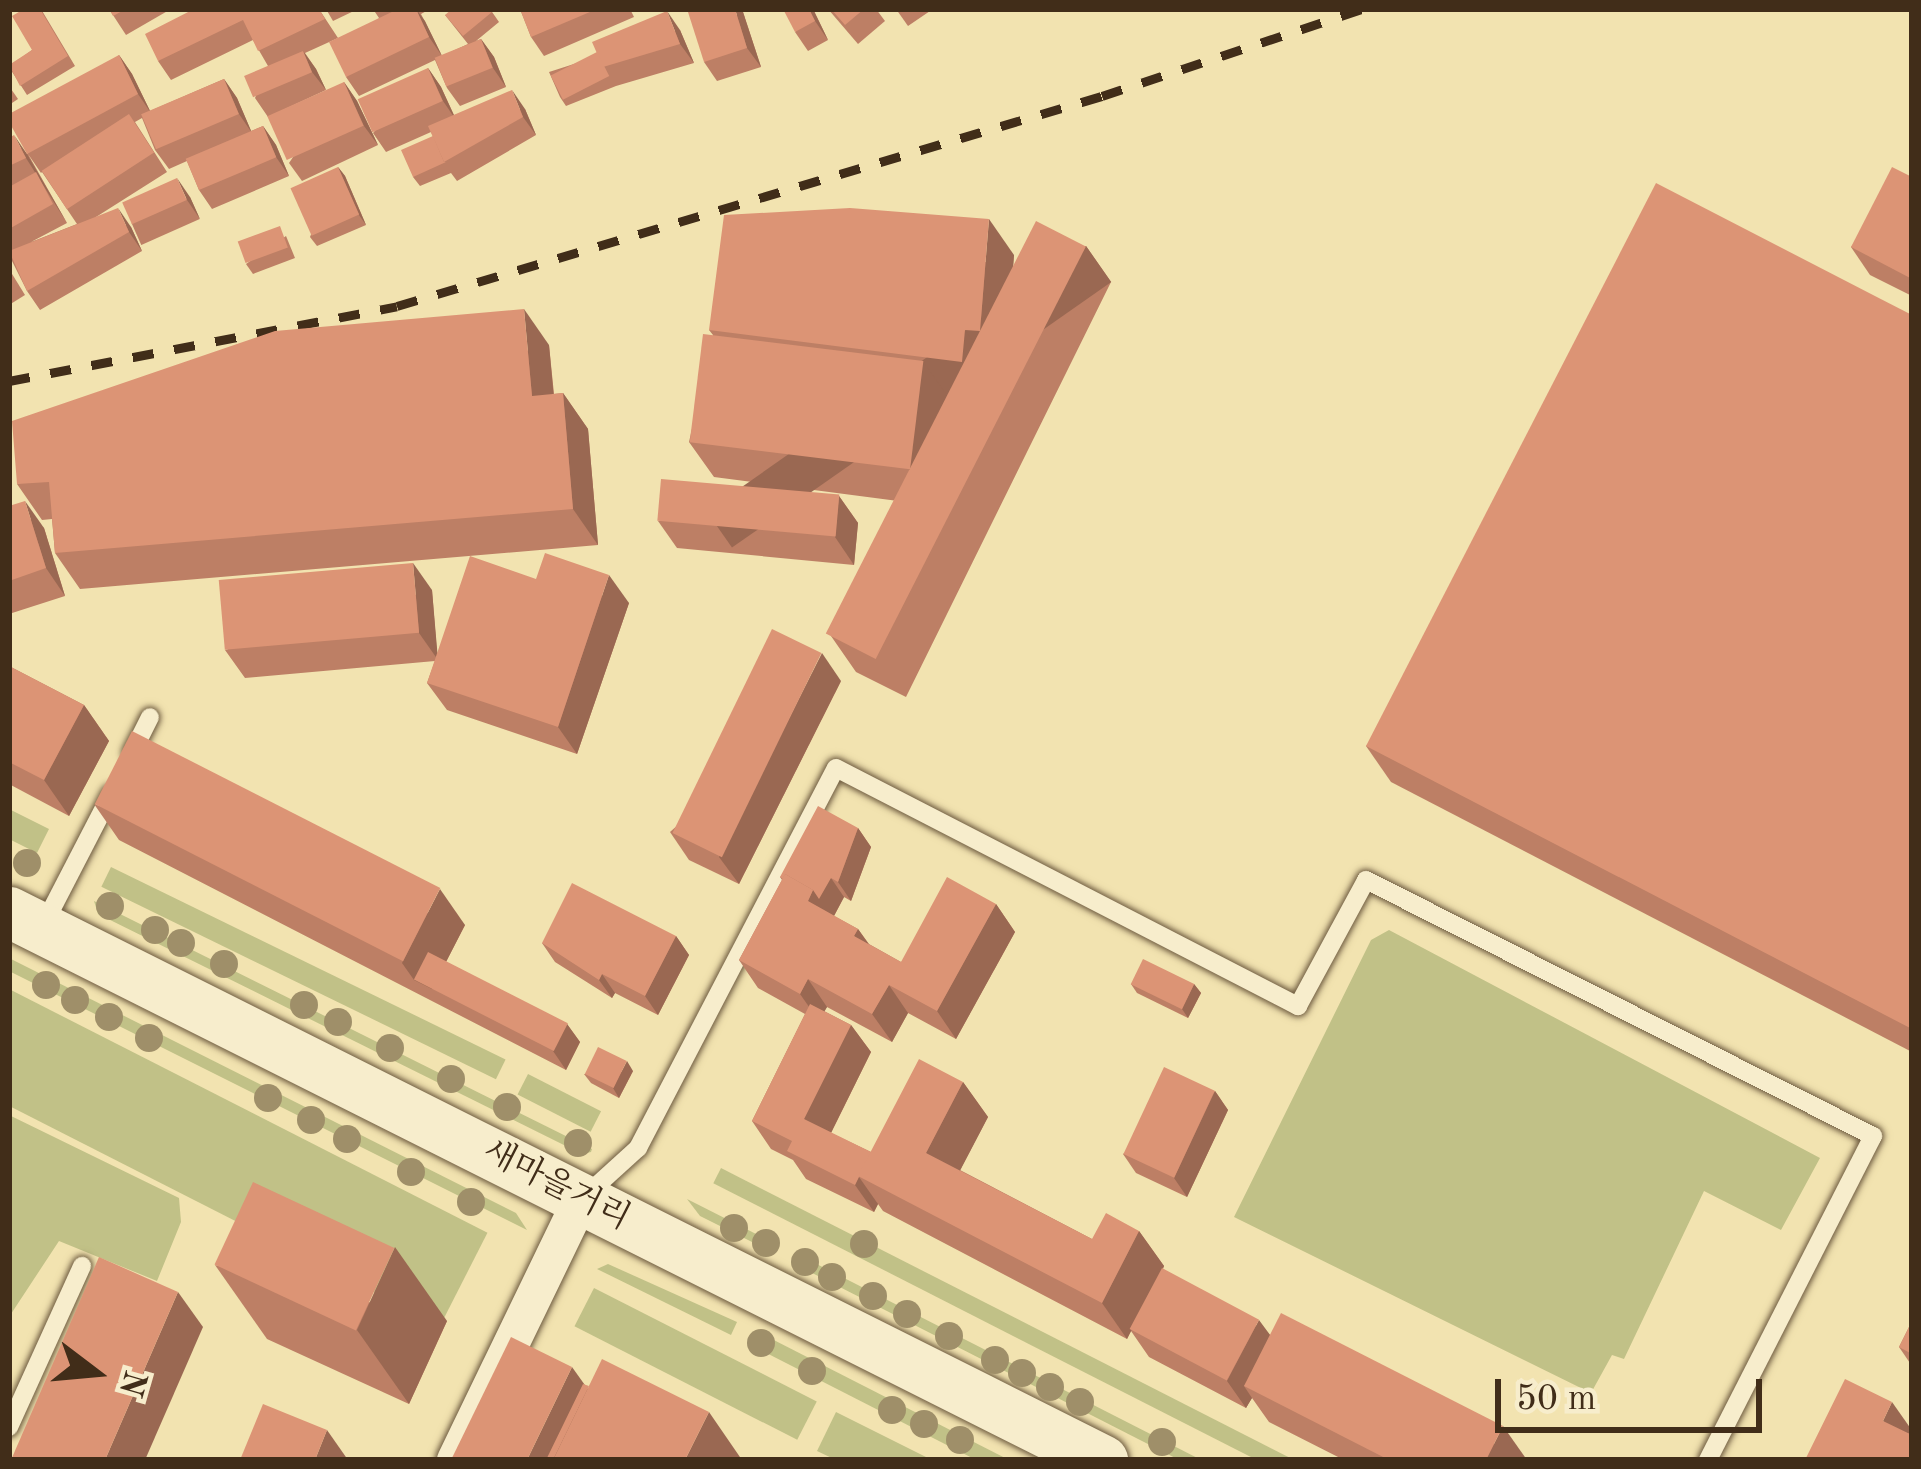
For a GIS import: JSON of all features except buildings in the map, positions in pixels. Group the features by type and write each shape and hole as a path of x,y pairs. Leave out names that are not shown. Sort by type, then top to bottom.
{"main road":[{"name":"새마을거리","path":"26,920 1102,1460"}],"street":[{"path":"455,1460 581,1199"}],"lane":[{"path":"26,920 150,717"},
{"path":"581,1199 638,1148 836,769 1298,1006 1366,880 1873,1136 1708,1460"},
{"path":"9,1427 17,1385 82,1266"}],"green space":[{"path":"9,809 49,829 37,853 9,839"},
{"path":"111,867 506,1059 496,1079 101,887"},
{"path":"94,901 591,1152 582,1154 98,914"},
{"path":"1389,930 1820,1158 1781,1230 1704,1191 1624,1359 1612,1355 1591,1393 1234,1217 1371,940"},
{"path":"9,958 516,1213 527,1230 9,971"},
{"path":"9,989 487,1233 440,1325 9,1106"},
{"path":"528,1074 601,1111 591,1132 518,1094"},
{"path":"9,1115 179,1198 181,1222 157,1281 59,1241 9,1317"},
{"path":"721,1168 1291,1459 1257,1460 713,1183"},
{"path":"687,1199 776,1244 772,1252 700,1216"},
{"path":"797,1254 1201,1460 1179,1460 792,1263"},
{"path":"608,1264 737,1322 731,1335 597,1269"},
{"path":"594,1288 817,1401 797,1440 574,1326"},
{"path":"758,1332 1009,1460 976,1460 751,1345"},
{"path":"836,1412 932,1460 836,1460 817,1451"}],"railway":[{"path":"9,381 397,306 1102,96 1362,9"}]}
